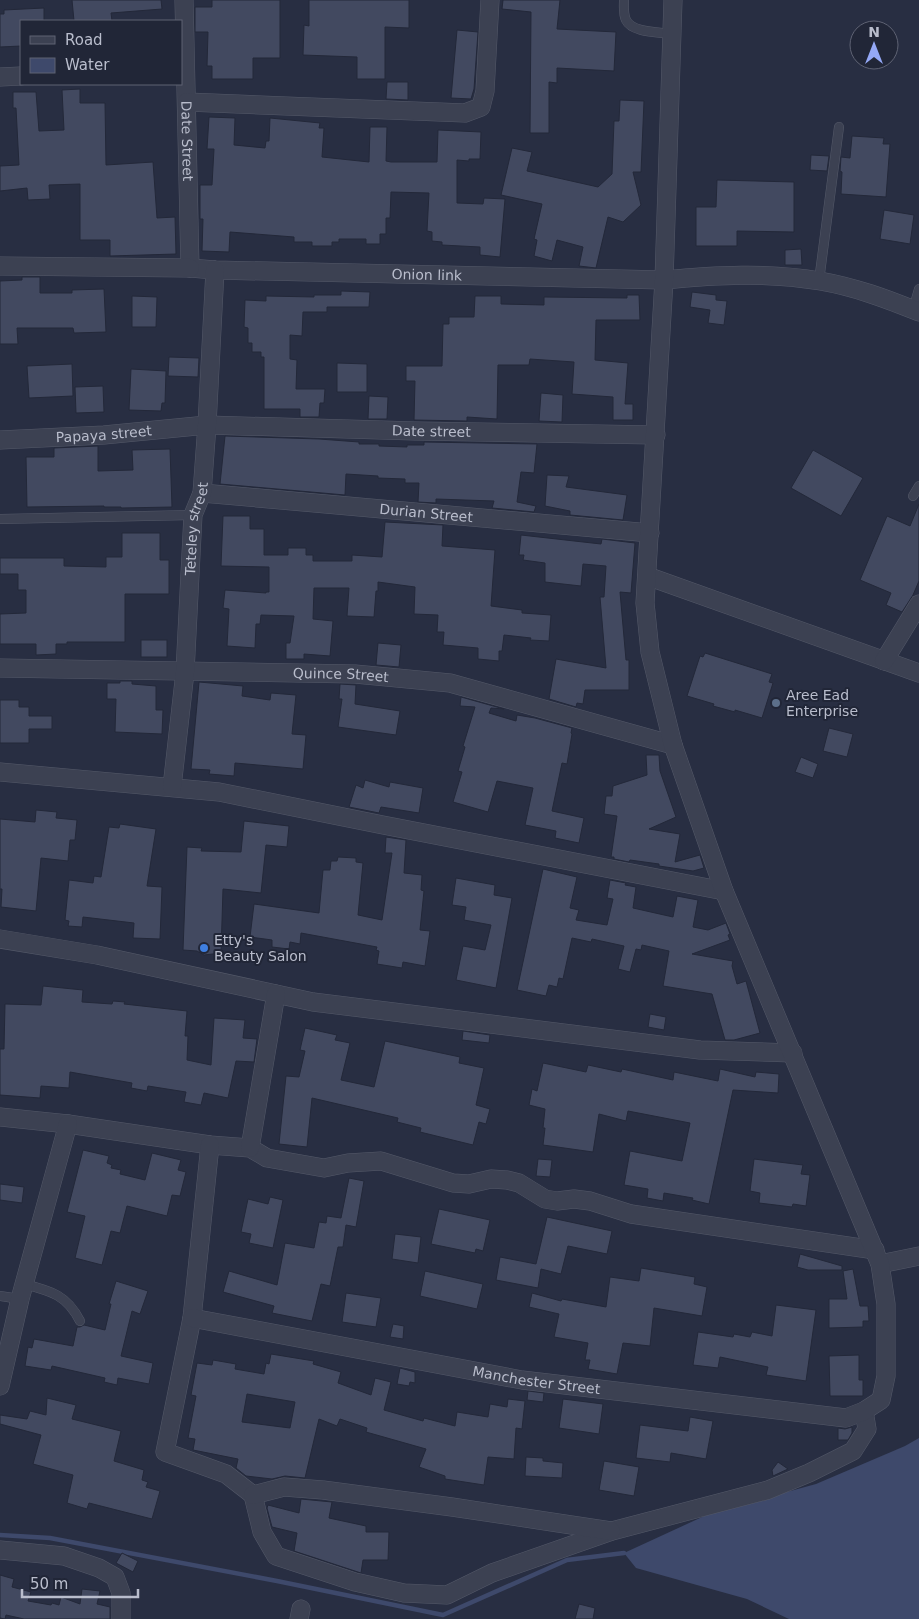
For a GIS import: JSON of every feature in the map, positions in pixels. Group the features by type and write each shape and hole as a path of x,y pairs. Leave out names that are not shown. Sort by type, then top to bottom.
{"street":[{"name":"Date Street","path":"184,0 184,68 187,102 190,260"},
{"path":"187,102 465,113 480,107 486,91 490,0"},
{"path":"673,0 664,280 645,602 650,652 673,745 724,891 877,1257"},
{"path":"0,77 20,76"},
{"name":"Onion link","path":"0,266 190,260 216,270 664,280 710,276 769,275 819,281 868,293 916,311"},
{"name":"Teteley street","path":"172,787 185,672 193,515 202,493 208,425 216,270"},
{"name":"Date street","path":"208,425 415,432 656,435"},
{"name":"Papaya street","path":"0,440 208,425"},
{"name":"Durian Street","path":"202,493 650,533"},
{"path":"647,576 919,673"},
{"path":"884,661 919,604"},
{"name":"Quince Street","path":"0,668 355,674 450,684 673,745"},
{"path":"0,772 219,792 724,891"},
{"path":"0,939 97,954 313,1002 700,1050 793,1053"},
{"path":"250,1148 276,994"},
{"path":"0,1117 68,1124 210,1145 250,1148 268,1158 324,1168 348,1163 381,1161 453,1183 469,1184 491,1179 507,1180 519,1183 545,1199 590,1201 631,1214 877,1257 919,1256"},
{"path":"0,1386 22,1292 68,1124"},
{"path":"210,1145 192,1318 165,1452 226,1474 253,1495 262,1532 276,1556 355,1582 404,1593 447,1595 492,1573 612,1531 768,1490 809,1473 853,1451 867,1429 864,1411"},
{"name":"Manchester Street","path":"192,1318 522,1380 846,1418 864,1411 880,1400 886,1376 886,1304 877,1257"},
{"path":"253,1495 284,1487 322,1490 612,1531"},
{"path":"0,1550 64,1556 99,1568 115,1577 121,1593 121,1619"}],"lane":[{"path":"624,0 625,19 628,24 636,29 672,34"},
{"path":"819,281 838,127"},
{"path":"916,311 919,289"},
{"path":"914,496 919,486"},
{"path":"0,519 193,515"},
{"path":"0,1296 22,1292 46,1291 67,1302 73,1308 80,1321"}],"water":[{"path":"919,1438 919,1619 789,1619 747,1599 636,1568 624,1553 713,1512 816,1484 905,1446"}],"building":[{"path":"72,0 161,0 162,9 111,13 112,20 74,20"},
{"path":"212,0 280,0 280,58 253,58 253,79 212,79 212,66 207,66 208,32 195,32 195,7 212,7"},
{"path":"309,0 409,0 409,28 385,27 385,79 357,79 357,57 303,55 304,25 309,26"},
{"path":"503,0 560,0 557,29 616,32 614,71 557,68 557,83 549,82 549,133 530,133 531,12 502,9"},
{"path":"44,8 44,20 20,20 20,46 0,47 0,14 4,14 4,10"},
{"path":"457,30 478,32 474,89 471,99 451,98"},
{"path":"387,82 408,82 408,100 386,99"},
{"path":"80,89 80,103 105,103 106,165 153,162 157,218 175,217 176,254 110,256 110,240 80,240 80,184 49,185 50,199 28,200 27,188 0,191 0,166 19,165 16,108 13,108 13,92 36,92 39,131 64,130 62,90"},
{"path":"620,100 644,101 641,172 633,172 641,205 623,222 608,217 596,268 579,266 583,247 557,240 552,261 534,256 537,240 534,239 542,204 501,195 512,148 532,152 527,171 598,187 612,174 614,121 619,121"},
{"path":"209,117 235,118 234,145 265,148 266,141 269,141 270,118 320,123 319,128 324,128 322,157 369,162 370,127 387,127 386,161 391,162 437,162 438,130 481,132 480,159 469,159 469,161 457,160 457,203 483,204 484,198 505,199 500,257 480,255 480,247 442,245 442,242 432,241 432,232 427,231 429,193 391,192 390,218 386,218 386,234 380,234 380,244 366,244 366,239 339,239 339,242 332,242 332,246 312,246 312,242 294,242 294,237 230,232 229,252 202,251 203,219 200,219 200,185 212,185 214,149 207,149"},
{"path":"852,136 884,138 883,144 890,144 886,197 841,194 841,157 850,158"},
{"path":"811,155 829,156 827,171 810,170"},
{"path":"717,180 794,182 794,232 737,231 737,246 696,246 696,207 716,207"},
{"path":"884,210 914,215 910,244 880,239"},
{"path":"801,249 802,265 785,265 785,250"},
{"path":"22,277 40,277 40,293 72,293 72,290 104,289 106,332 74,333 73,328 17,328 18,344 0,344 0,281 22,280"},
{"path":"341,291 370,292 369,307 327,307 327,312 303,312 302,336 290,335 290,359 297,360 296,389 325,389 324,403 320,403 319,417 300,417 300,409 264,409 264,357 261,357 261,352 252,352 252,343 248,343 248,328 244,327 245,300 266,301 266,296 314,297 314,295 341,295"},
{"path":"692,292 716,295 716,300 727,301 724,325 708,323 710,310 690,307"},
{"path":"627,295 639,295 640,320 596,320 595,360 628,363 625,404 633,404 633,420 613,420 613,397 572,394 574,362 530,359 529,365 498,365 497,419 467,417 467,421 414,420 415,381 406,381 406,366 442,366 443,324 449,324 449,317 474,317 475,296 501,296 501,304 544,305 544,297 627,298"},
{"path":"132,296 157,297 156,327 132,327"},
{"path":"169,357 199,358 198,377 168,376"},
{"path":"337,363 367,364 367,392 337,392"},
{"path":"72,364 73,396 29,398 27,366"},
{"path":"131,369 166,371 165,403 162,403 161,411 129,410"},
{"path":"103,386 104,412 76,413 75,387"},
{"path":"541,393 563,395 562,422 539,421"},
{"path":"369,396 388,397 387,419 368,419"},
{"path":"225,436 319,439 359,442 359,444 379,444 379,446 407,447 407,445 424,445 424,442 537,444 534,473 521,472 517,502 536,506 534,512 492,508 494,501 436,499 436,503 418,502 419,483 405,483 405,479 378,478 378,476 346,474 345,495 220,484"},
{"path":"98,446 98,471 133,470 132,450 170,449 172,507 27,507 26,457 54,457 54,448"},
{"path":"813,450 863,478 841,516 791,488"},
{"path":"547,475 569,476 566,487 627,495 623,520 570,515 570,511 545,506"},
{"path":"919,504 919,581 902,612 886,605 891,593 860,580 887,516 910,526"},
{"path":"223,516 250,516 250,529 264,529 264,555 288,555 288,548 306,548 306,555 313,555 313,561 352,561 352,555 382,557 385,522 443,525 442,546 495,550 491,606 522,610 522,613 551,615 549,641 530,640 531,638 504,635 502,651 499,651 499,661 478,659 478,648 443,645 444,632 437,632 438,615 414,614 415,587 378,582 374,617 347,616 349,588 314,588 313,619 333,621 330,656 304,654 304,659 286,659 286,643 290,643 294,616 261,615 260,624 256,624 255,648 227,646 229,609 223,608 225,590 269,592 269,567 221,566"},
{"path":"122,533 160,533 160,560 169,560 169,594 125,594 125,642 67,642 67,644 56,644 56,654 36,655 36,644 0,644 0,614 26,613 26,590 18,590 18,574 0,574 0,558 64,558 64,566 106,567 106,557 122,557"},
{"path":"521,535 601,544 602,539 635,543 631,593 620,592 626,660 629,660 629,690 585,690 583,704 577,703 576,707 549,699 556,659 606,668 600,597 604,597 606,566 583,564 581,586 545,582 545,563 523,560 524,555 519,555"},
{"path":"141,640 167,640 167,657 141,657"},
{"path":"378,643 401,645 399,667 376,665"},
{"path":"705,653 772,674 769,682 773,683 762,718 713,706 714,704 687,696 700,656 703,657"},
{"path":"120,681 132,681 132,684 156,686 156,710 163,710 162,734 115,732 116,699 107,699 107,683 120,683"},
{"path":"199,682 243,686 242,696 270,700 271,693 296,695 292,734 306,735 303,769 235,763 234,776 209,774 210,770 191,769"},
{"path":"340,684 356,685 355,704 400,711 396,735 338,727 342,699 339,699"},
{"path":"461,697 504,709 491,708 489,713 516,721 517,715 572,728 567,764 562,763 552,811 584,818 579,843 555,838 556,831 525,825 533,788 497,781 488,812 453,802 462,772 458,771 465,747 463,746 475,707 460,706"},
{"path":"0,700 19,700 19,707 29,707 29,716 52,716 52,729 29,729 29,743 0,743"},
{"path":"829,728 853,734 847,757 823,751"},
{"path":"646,755 659,755 660,771 676,817 649,829 680,834 675,862 700,855 704,868 693,871 659,866 659,864 630,860 629,862 611,857 617,816 604,814 606,796 612,796 613,786 647,775"},
{"path":"801,757 818,764 813,778 795,772"},
{"path":"365,780 389,787 390,782 423,788 419,813 381,807 379,813 349,807 356,785 363,788"},
{"path":"36,810 57,812 56,818 77,820 75,840 70,840 68,861 41,858 36,911 1,907 0,819 35,822"},
{"path":"244,821 289,826 287,847 266,845 261,893 223,889 221,953 204,955 197,951 183,950 187,847 202,848 201,851 241,852"},
{"path":"120,824 156,829 147,886 162,887 160,939 133,938 134,923 83,917 82,927 68,926 69,921 65,920 69,880 93,883 94,876 101,877 109,827 119,828"},
{"path":"386,837 406,840 404,873 422,875 421,890 424,891 420,930 430,931 425,966 403,962 402,968 377,964 379,951 376,950 377,947 301,933 300,944 290,942 289,949 272,947 272,940 250,937 254,904 319,913 323,870 330,870 331,861 337,861 338,857 356,858 356,862 363,863 358,915 382,920 392,853 385,853"},
{"path":"543,869 577,877 570,908 579,910 576,920 607,925 613,899 607,898 610,880 636,887 633,908 673,917 677,896 698,900 693,927 708,930 726,923 730,940 692,954 733,961 732,966 737,984 746,981 760,1033 734,1040 725,1040 712,994 663,986 669,951 642,945 641,950 636,949 630,972 618,969 624,946 592,939 591,942 572,938 563,979 559,978 557,987 549,985 546,996 517,990"},
{"path":"456,878 495,885 494,895 512,898 496,988 456,980 463,946 485,950 491,925 464,920 466,907 452,905"},
{"path":"43,986 83,990 82,1002 112,1004 113,1001 125,1002 124,1004 187,1011 185,1036 188,1036 187,1060 211,1065 214,1018 245,1020 243,1038 257,1039 254,1062 236,1061 228,1098 204,1093 201,1105 184,1102 186,1092 148,1086 147,1091 131,1088 132,1083 70,1072 69,1088 41,1086 40,1098 0,1095 0,1049 4,1049 5,1004 41,1005"},
{"path":"650,1014 666,1017 664,1030 648,1027"},
{"path":"305,1028 337,1035 335,1040 350,1043 341,1080 374,1087 385,1041 460,1057 459,1063 484,1068 476,1105 490,1109 486,1124 479,1122 473,1145 420,1132 421,1128 397,1122 398,1118 312,1098 307,1147 279,1144 286,1076 299,1077 305,1051 300,1050"},
{"path":"463,1031 490,1035 489,1043 462,1040"},
{"path":"543,1063 586,1072 588,1065 621,1072 622,1069 673,1080 674,1072 718,1081 720,1069 755,1077 756,1072 779,1074 778,1093 733,1090 709,1204 692,1200 693,1198 664,1193 663,1201 647,1198 648,1189 624,1185 630,1151 682,1161 690,1123 628,1111 626,1121 599,1114 593,1152 543,1145 545,1109 529,1105 532,1089 537,1091"},
{"path":"83,1150 109,1156 107,1163 112,1165 111,1168 121,1170 120,1174 145,1180 152,1153 181,1160 178,1170 186,1172 180,1196 172,1195 167,1216 127,1206 120,1233 111,1231 102,1265 75,1258 85,1216 67,1212"},
{"path":"538,1159 552,1160 550,1177 536,1176"},
{"path":"754,1159 803,1165 801,1174 810,1175 806,1206 793,1204 792,1207 759,1203 760,1193 750,1191"},
{"path":"349,1178 364,1181 356,1227 346,1225 343,1247 338,1247 330,1286 321,1284 312,1321 272,1313 274,1306 223,1292 229,1271 277,1285 285,1243 314,1248 319,1222 326,1223 327,1216 341,1218"},
{"path":"0,1184 24,1187 22,1203 0,1200"},
{"path":"270,1197 283,1200 273,1248 249,1243 251,1234 241,1232 248,1199 268,1204"},
{"path":"439,1209 490,1220 483,1251 476,1249 475,1253 431,1244"},
{"path":"547,1217 612,1231 607,1254 568,1246 561,1274 541,1269 538,1288 496,1280 500,1257 536,1264"},
{"path":"395,1234 421,1237 418,1263 392,1259"},
{"path":"800,1254 842,1266 842,1270 808,1270 797,1267"},
{"path":"641,1268 695,1277 694,1284 707,1287 702,1316 654,1308 650,1346 623,1343 617,1374 588,1369 590,1360 585,1360 588,1343 554,1337 559,1314 529,1307 532,1293 561,1301 562,1299 606,1307 610,1277 639,1281"},
{"path":"853,1269 860,1306 868,1306 869,1321 863,1321 863,1327 829,1328 829,1299 847,1299 843,1271"},
{"path":"425,1271 483,1284 477,1309 420,1296"},
{"path":"116,1281 148,1291 140,1314 132,1311 121,1356 153,1363 149,1384 118,1378 117,1385 104,1382 105,1378 52,1366 51,1370 25,1366 28,1347 32,1348 34,1339 73,1346 77,1327 84,1325 105,1330 111,1304 109,1304"},
{"path":"346,1293 381,1298 376,1327 342,1322"},
{"path":"776,1305 816,1310 806,1381 766,1375 768,1367 720,1357 718,1368 693,1365 698,1332 733,1337 734,1334 750,1337 752,1332 772,1336"},
{"path":"393,1324 404,1326 403,1339 390,1337"},
{"path":"271,1354 314,1361 313,1364 341,1372 338,1383 371,1395 375,1378 391,1382 384,1410 423,1421 424,1418 455,1426 457,1412 488,1417 490,1404 507,1407 508,1399 525,1401 522,1429 516,1428 514,1459 488,1457 484,1485 445,1479 445,1476 419,1467 426,1449 366,1432 367,1428 340,1419 337,1426 319,1419 305,1478 285,1476 272,1479 246,1476 236,1468 238,1459 193,1450 195,1439 188,1438 196,1396 191,1395 197,1363 212,1365 213,1360 236,1364 235,1369 264,1374 266,1363 269,1364","holes":["247,1394 295,1402 290,1428 242,1422"]},
{"path":"859,1355 859,1380 863,1380 863,1396 830,1396 829,1356"},
{"path":"400,1368 415,1372 415,1383 410,1382 409,1386 397,1384"},
{"path":"528,1391 544,1393 543,1402 527,1400"},
{"path":"47,1398 76,1405 72,1419 121,1431 114,1461 144,1470 142,1480 148,1482 146,1487 160,1491 152,1519 89,1503 87,1509 67,1503 73,1475 33,1464 41,1435 0,1424 0,1415 27,1419 30,1411 46,1415"},
{"path":"563,1399 603,1404 599,1434 559,1428"},
{"path":"690,1417 713,1421 706,1459 671,1453 670,1462 636,1458 640,1425 688,1431"},
{"path":"852,1427 852,1433 848,1440 838,1440 838,1428"},
{"path":"526,1457 543,1458 543,1461 563,1463 562,1478 525,1476"},
{"path":"604,1461 639,1467 634,1496 599,1490"},
{"path":"778,1462 788,1469 773,1476 772,1470"},
{"path":"301,1499 332,1502 329,1518 366,1526 366,1532 389,1532 388,1560 363,1560 361,1573 294,1551 297,1533 272,1527 267,1508 268,1505 299,1513"},
{"path":"122,1553 138,1561 133,1572 116,1563"},
{"path":"0,1575 14,1579 12,1587 31,1592 28,1601 51,1605 52,1603 59,1605 61,1597 80,1604 82,1589 100,1591 97,1604 110,1607 110,1619 24,1619 6,1615 5,1619 0,1618"},
{"path":"579,1604 595,1608 593,1619 575,1619"}],"waterway":[{"path":"0,1535 50,1538 443,1615 567,1560 624,1553"}],"place":[{"name":"Aree Ead Enterprise","path":"776,703"},
{"name":"Etty's Beauty Salon","path":"204,948"}]}
